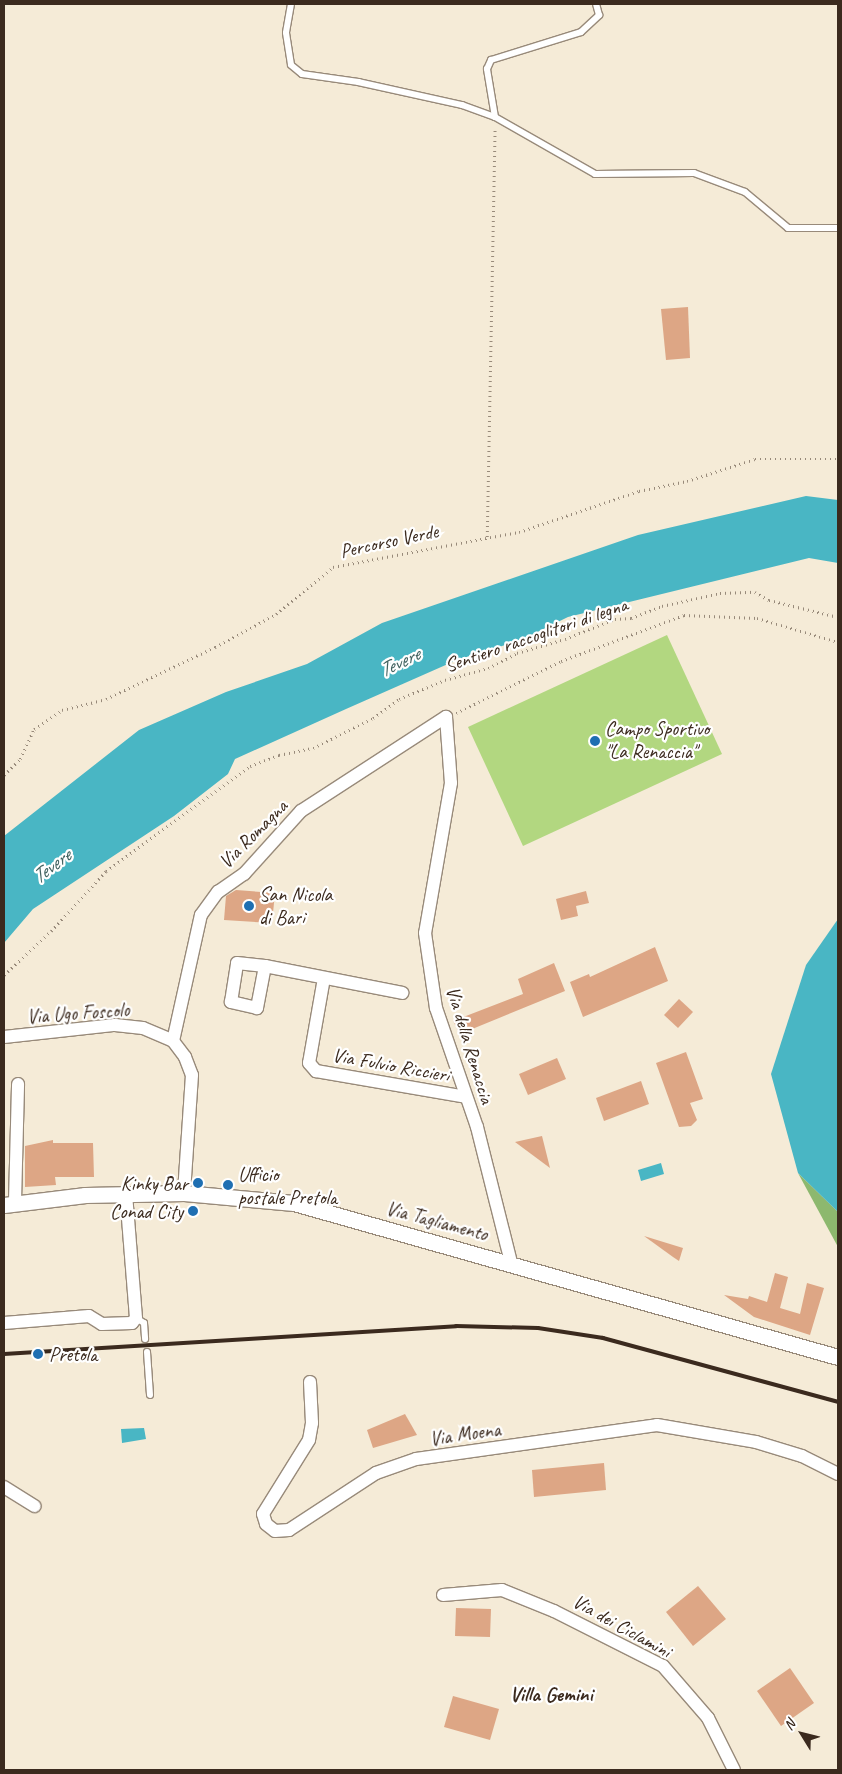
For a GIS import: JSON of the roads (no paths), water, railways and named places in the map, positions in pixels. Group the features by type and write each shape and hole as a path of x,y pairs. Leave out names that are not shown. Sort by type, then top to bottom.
{"street":[{"name":"Via Romagna","path":"173,1041 201,915 218,892 244,874 301,811 446,718"},
{"name":"Via della Renaccia","path":"446,718 451,782 425,933 436,1008 466,1097 511,1262"},
{"path":"265,966 402,993"},
{"name":"Via Fulvio Riccieri","path":"324,978 309,1063 316,1071 466,1097"},
{"name":"Via Ugo Foscolo","path":"4,1037 115,1025 143,1028 173,1041"},
{"path":"173,1041 186,1057 192,1076 184,1193"},
{"name":"Via Tagliamento","path":"18,1084 10,1203 184,1193 294,1203 511,1262 838,1357"},
{"path":"4,1323 89,1316 102,1324 132,1323 136,1318 126,1195"},
{"name":"Via Moena","path":"310,1382 312,1423 309,1440 263,1514 266,1524 275,1531 296,1526 376,1473 416,1459 657,1425 756,1442 802,1456 838,1474"},
{"path":"4,1487 35,1506"},
{"name":"Via dei Ciclamini","path":"443,1595 502,1590 554,1610 663,1666 708,1718 734,1770"}],"lane":[{"path":"291,4 286,33 291,65 302,74 424,96 495,117 595,174 694,173 745,192 788,228 838,228"},
{"path":"495,117 487,69 491,60 581,32 599,15 596,4"},
{"path":"136,1318 144,1323 145,1340"},
{"path":"146,1352 150,1395"}],"water":[{"name":"Tevere","path":"806,496 838,500 838,563 809,558 568,617 521,640 457,660 235,759 228,774 174,816 33,909 4,943 4,836 139,730 226,692 307,664 382,623 638,535"},
{"path":"838,919 838,1212 798,1173 771,1074 806,965"},
{"path":"661,1163 664,1174 641,1181 638,1170"},
{"path":"144,1428 146,1439 122,1443 121,1429"}],"railway":[{"path":"4,1354 456,1326 538,1328 603,1338 838,1402"}],"place":[{"name":"Campo Sportivo \"La Renaccia\"","path":"595,741"},
{"name":"San Nicola di Bari","path":"249,906"},
{"name":"Kinky Bar","path":"198,1183"},
{"name":"Ufficio postale Pretola","path":"228,1185"},
{"name":"Conad City","path":"193,1211"},
{"name":"Pretola","path":"38,1354"}],"district":[{"name":"Villa Gemini","path":"551,1694"}]}
